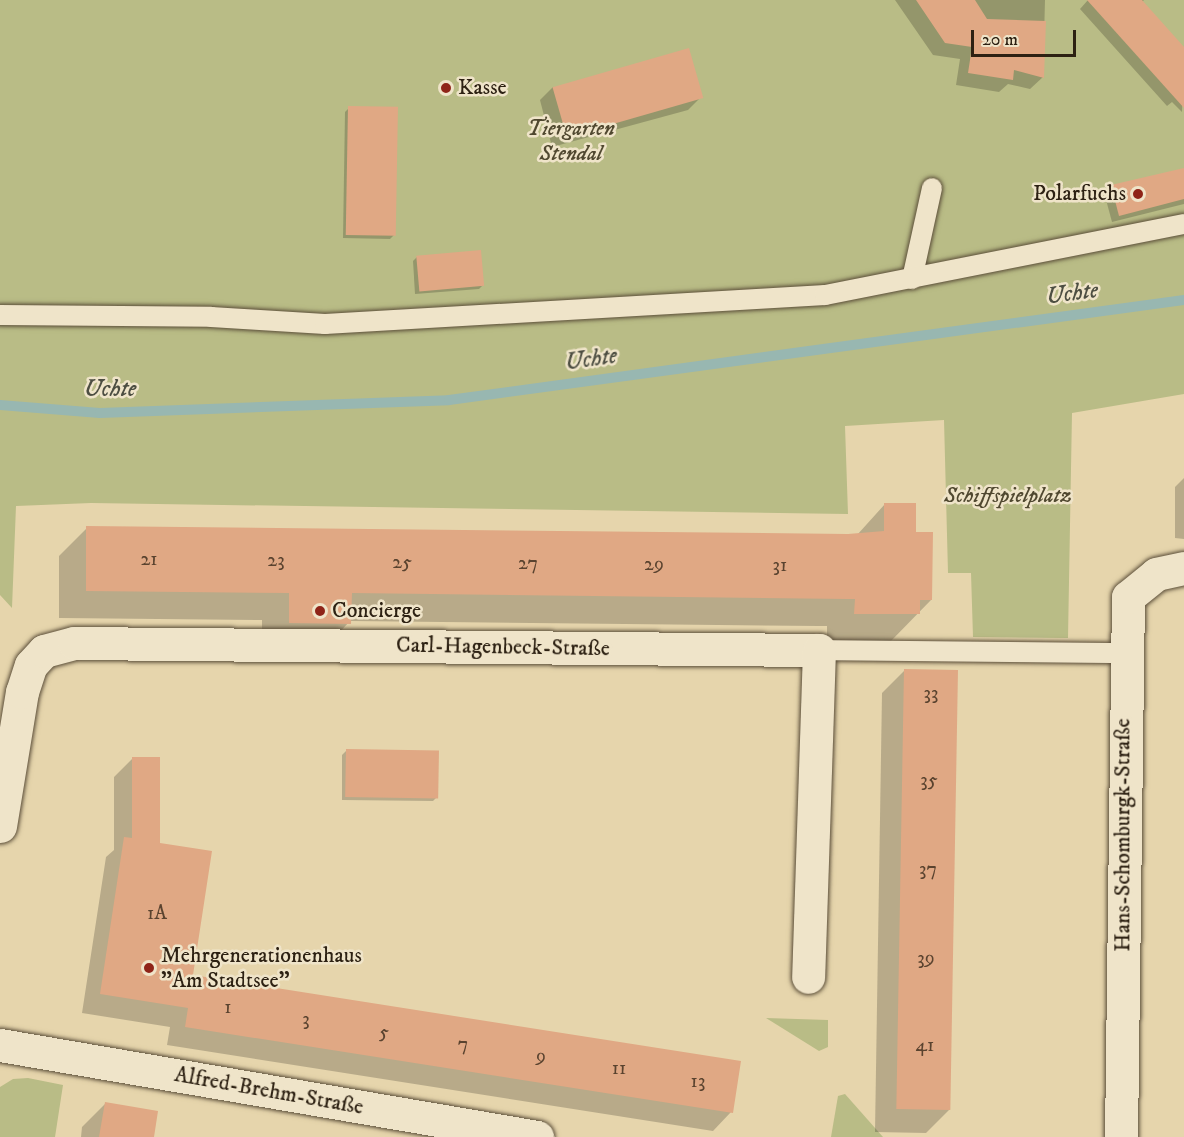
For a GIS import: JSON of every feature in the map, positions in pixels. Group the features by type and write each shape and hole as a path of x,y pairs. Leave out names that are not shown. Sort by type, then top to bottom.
{"street":[{"name":"Hans-Schomburgk-Straße","path":"1121,1137 1125,653 1128,597 1156,574 1184,568"},
{"name":"Carl-Hagenbeck-Straße","path":"0,826 22,692 31,665 44,651 74,643 819,650"},
{"path":"808,978 819,650"},
{"name":"Alfred-Brehm-Straße","path":"0,1045 537,1137"}],"lane":[{"path":"912,279 932,188"},
{"path":"0,315 211,317 324,324 825,294 912,279 1184,224"},
{"path":"819,650 1125,653"}],"green space":[{"path":"0,0 1184,0 1184,394 1072,413 1068,638 973,637 971,573 948,573 944,420 845,426 848,514 91,503 16,506 12,608 0,595"},
{"path":"766,1018 828,1020 828,1047 819,1051"},
{"path":"28,1078 63,1085 55,1137 0,1137 0,1087 13,1079"},
{"path":"845,1094 883,1137 831,1137 838,1096"}],"building":[{"path":"916,0 975,0 987,19 1046,21 1044,78 1014,70 1013,80 968,73 972,47 945,43"},
{"path":"1087,0 1142,0 1184,47 1184,108"},
{"path":"689,48 703,98 567,137 553,87"},
{"path":"348,106 398,107 396,236 346,235"},
{"name":"Polarfuchs","path":"1184,168 1184,199 1119,216 1111,185"},
{"path":"481,250 484,286 419,292 416,256"},
{"path":"884,503 916,503 916,532 933,532 932,600 920,600 920,614 854,614 855,599 352,593 351,624 289,623 289,593 86,591 86,526 848,534 884,531"},
{"path":"904,669 958,670 950,1110 896,1109"},
{"path":"346,749 439,751 438,799 345,797"},
{"path":"132,757 160,757 160,843 212,851 193,975 741,1061 733,1113 185,1027 188,1008 100,994 124,837 132,838"},
{"path":"105,1102 158,1111 154,1137 99,1137"}],"waterway":[{"name":"Uchte","path":"0,405 100,413 449,400 1184,300"}],"place":[{"name":"Kasse","path":"446,88"},
{"name":"Polarfuchs","path":"1138,194"},
{"name":"Concierge","path":"320,611"},
{"name":"Mehrgenerationenhaus \"Am Stadtsee\"","path":"149,968"}],"park label":[{"name":"Tiergarten Stendal","path":"571,140"},
{"name":"Schiffspielplatz","path":"1008,496"}]}
